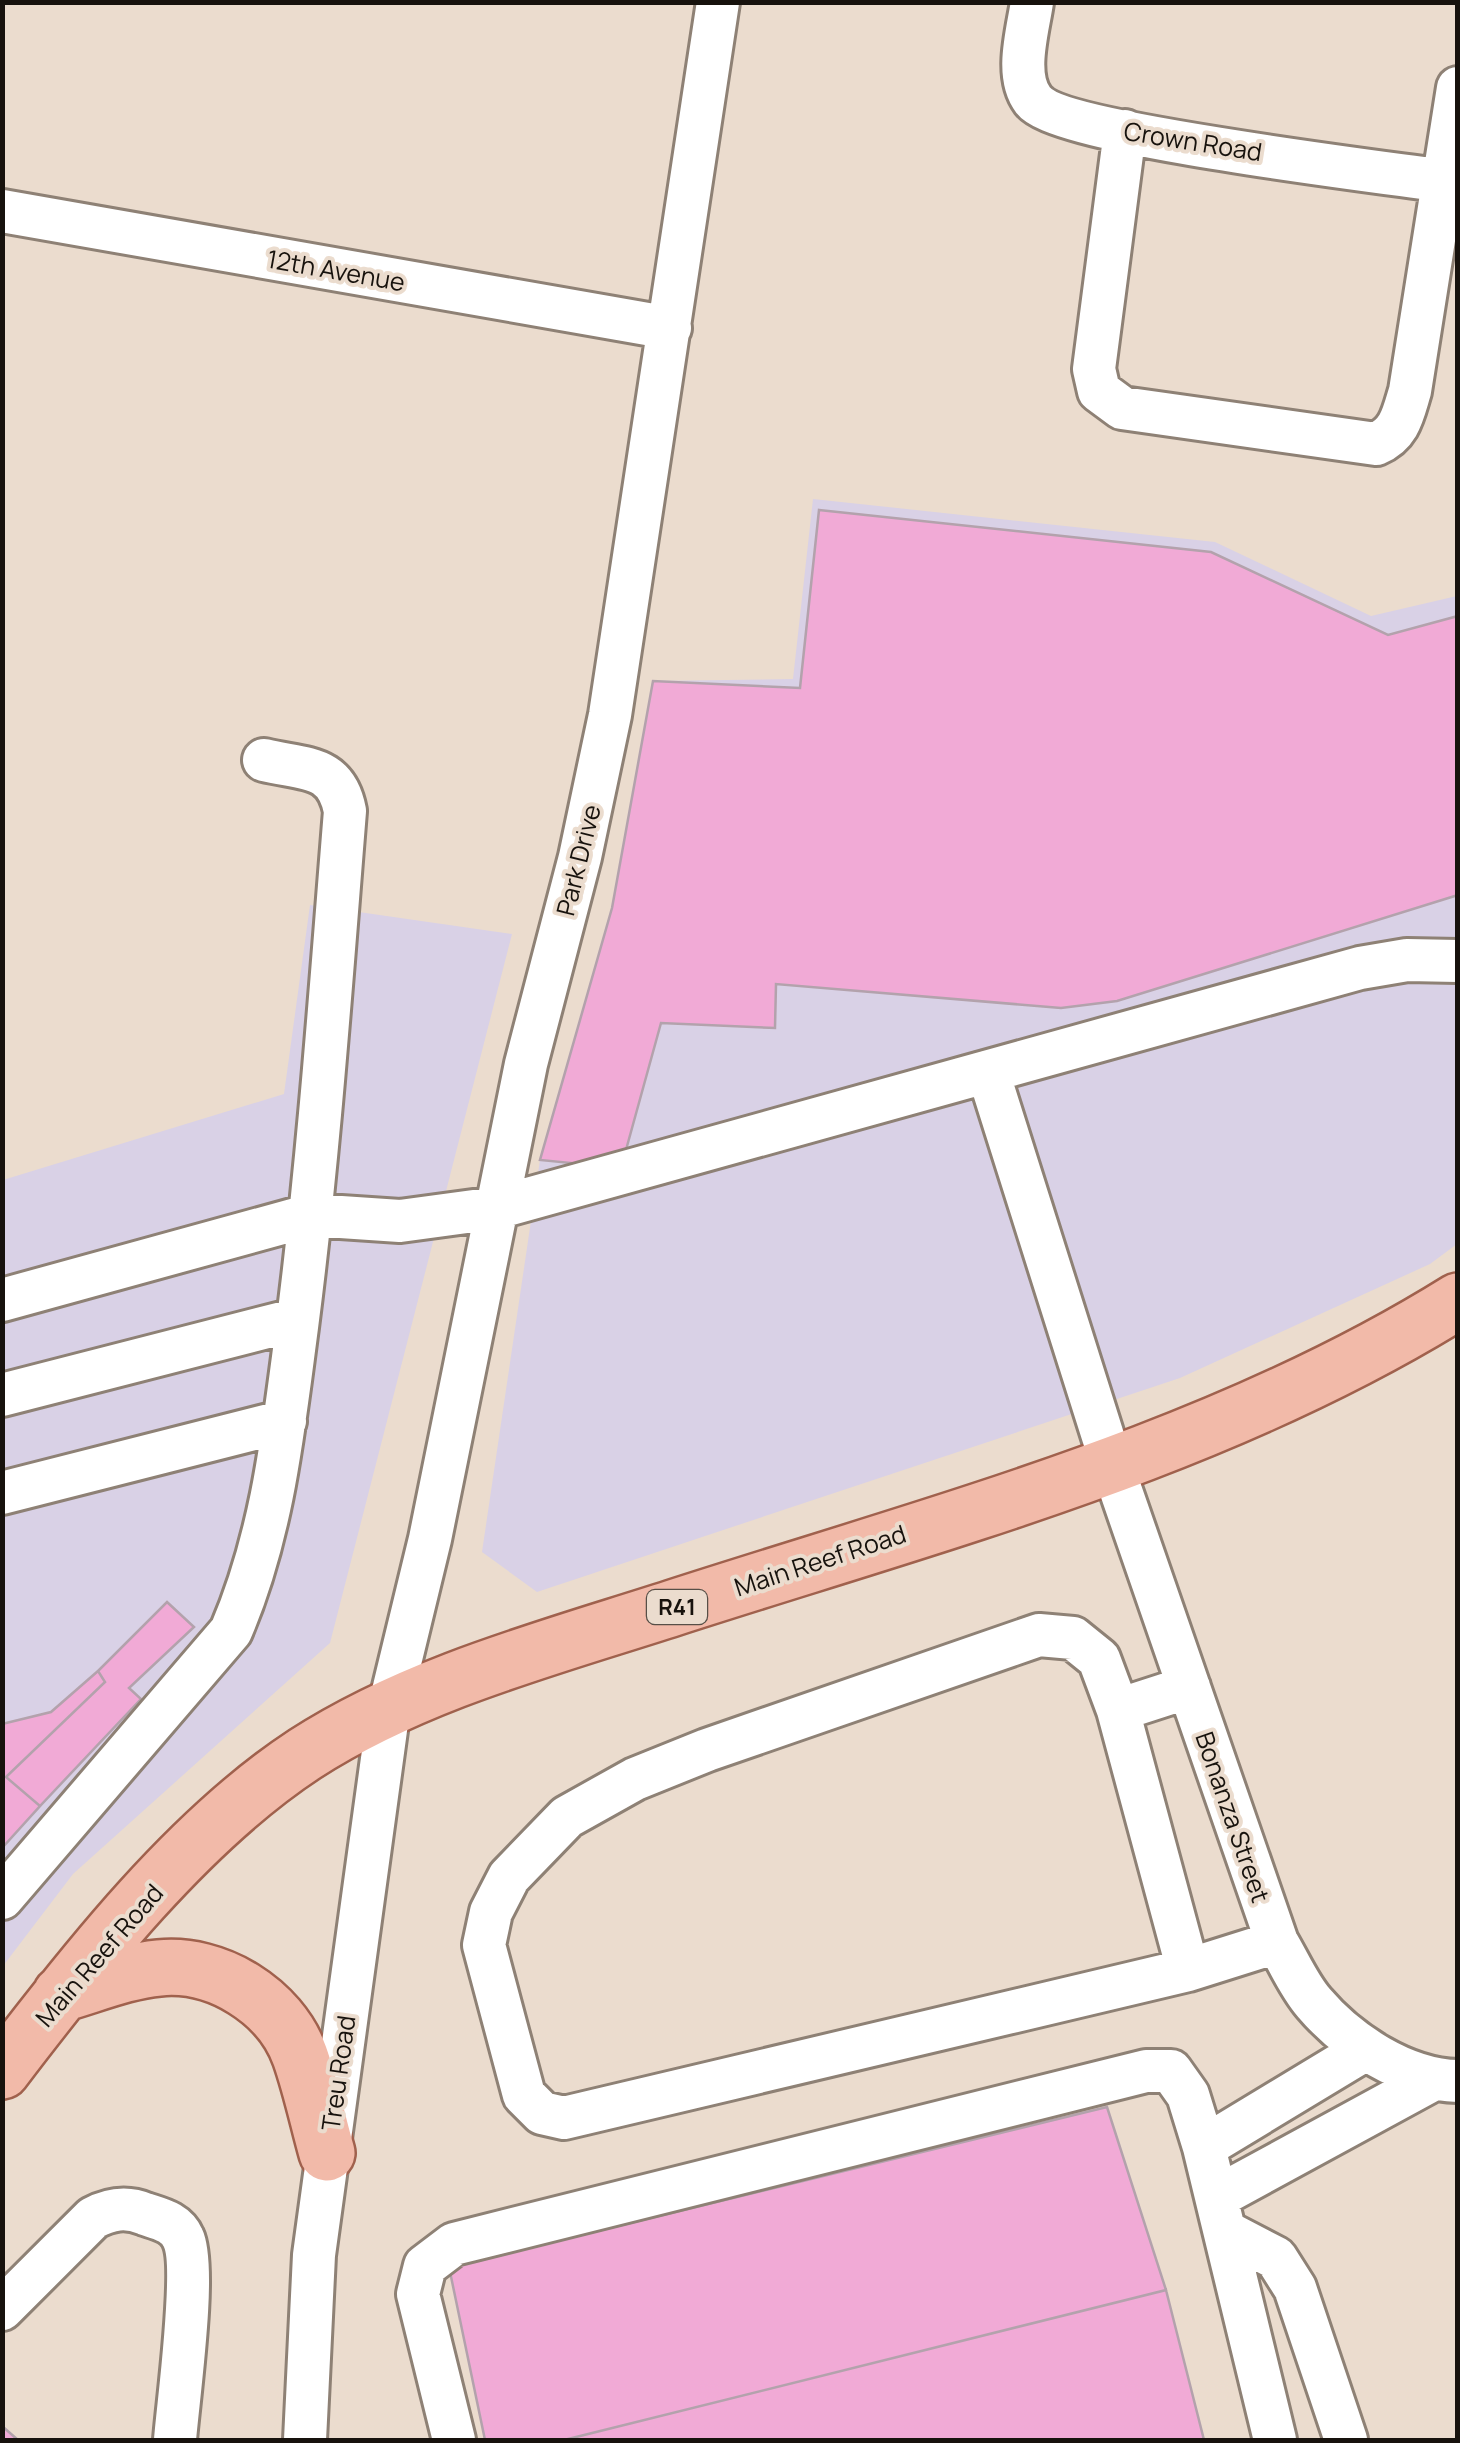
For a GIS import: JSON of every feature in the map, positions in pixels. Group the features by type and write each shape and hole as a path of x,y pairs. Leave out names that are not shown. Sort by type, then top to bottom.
{"main road":[{"name":"Main Reef Road","path":"2,2071 61,1994 138,1905 236,1808 302,1756 389,1708 532,1654 1112,1464 1304,1387 1458,1301"},
{"path":"61,1994 159,1968 200,1970 231,1981 281,2022 299,2053 326,2153"}],"street":[{"name":"Park Drive","path":"389,1708 430,1539 526,1064 595,791 718,2"},
{"name":"Crown Road","path":"1032,2 1024,78 1035,104 1050,113 1125,131 1450,182"},
{"path":"1125,131 1094,369 1098,390 1122,408 1376,444 1389,439 1400,425 1410,390 1450,182 1458,88"},
{"name":"12th Avenue","path":"2,211 670,328"},
{"path":"2,1898 231,1631 253,1580 272,1508 311,1215 345,811 340,788 330,775 264,760"},
{"path":"2,1300 311,1215 400,1221 496,1208 1360,968 1407,960 1458,961"},
{"name":"Bonanza Street","path":"988,1072 1112,1464 1277,1942 1314,2003 1366,2050 1445,2081"},
{"path":"2,1396 298,1319"},
{"path":"2,1493 285,1422"},
{"path":"1188,1970 1118,1710 1099,1659 1073,1638 1039,1635 707,1750 635,1779 568,1817 509,1877 491,1912 484,1945 524,2095 542,2113 564,2118 1188,1970 1277,1942"},
{"path":"1118,1710 1188,1687"},
{"name":"Treu Road","path":"305,2440 314,2255 389,1708"},
{"path":"1204,2147 1366,2050"},
{"path":"454,2440 418,2294 425,2266 454,2244 1146,2071 1171,2071 1188,2094 1222,2214 1275,2440"},
{"path":"1222,2214 1445,2081"},
{"path":"2,2309 92,2218 110,2209 136,2210 173,2224 184,2239 187,2272 175,2440"},
{"path":"1222,2214 1276,2258 1295,2288 1346,2440"}],"shaded area":[{"path":"813,499 1215,542 1371,616 1457,596 1457,1244 1430,1264 1180,1378 537,1592 482,1552 540,1160 612,908 653,681 793,679"},
{"path":"310,905 512,934 330,1643 73,1874 3,1966 3,1180 284,1094"}],"building":[{"path":"819,510 1211,552 1388,635 1458,616 1458,895 1117,1001 1061,1008 776,984 775,1028 661,1023 621,1168 540,1160 612,908 653,681 800,688"},
{"path":"167,1602 194,1627 129,1688 141,1699 40,1806 6,1777 105,1682 98,1671"},
{"path":"98,1671 105,1682 6,1777 40,1806 2,1848 2,1724 51,1712"},
{"path":"1107,2107 1166,2290 564,2440 485,2440 449,2267"},
{"path":"1166,2290 1204,2440 564,2440"},
{"path":"2,2426 18,2440 2,2440"}]}
